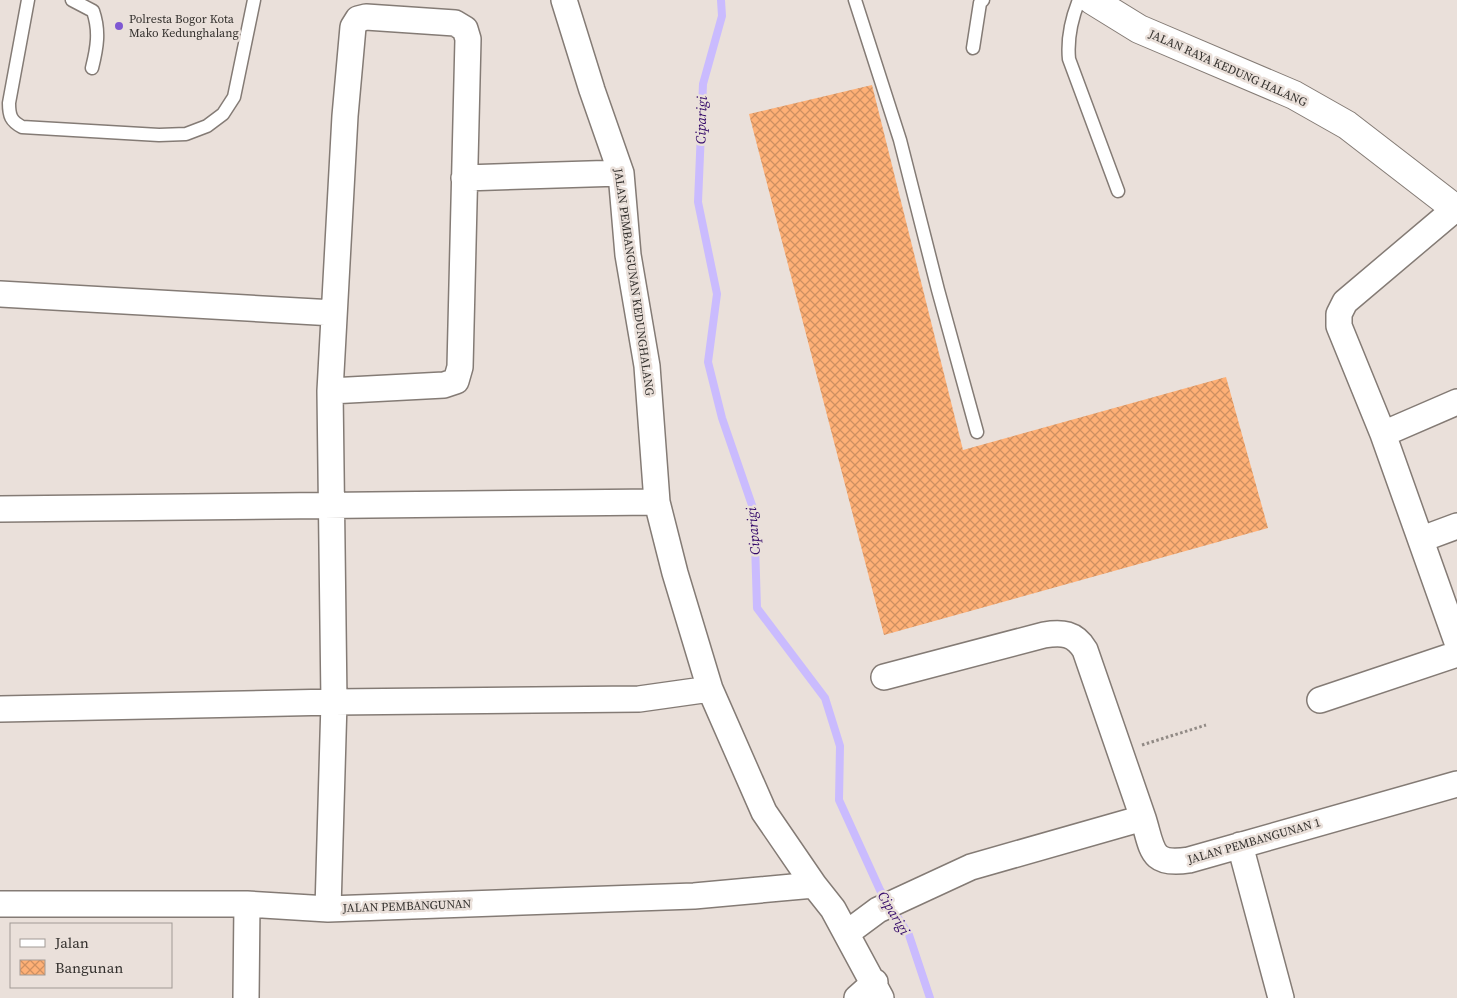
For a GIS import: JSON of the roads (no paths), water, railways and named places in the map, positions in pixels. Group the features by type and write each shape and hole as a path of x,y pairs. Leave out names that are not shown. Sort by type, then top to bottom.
{"main road":[{"name":"JALAN RAYA KEDUNG HALANG","path":"1092,0 1138,28 1294,95 1347,125 1456,209"}],"street":[{"name":"JALAN PEMBANGUNAN KEDUNGHALANG","path":"564,0 592,90 621,173 628,255 647,366 657,502 675,572 710,689 764,812 814,885 834,909 847,932 871,993"},
{"path":"328,910 334,702 330,391 345,116 353,27 358,19 366,17 455,22 465,28 468,39 460,367 456,380 444,385 330,391"},
{"path":"464,178 621,173"},
{"path":"1456,209 1345,302 1339,314 1339,326 1384,434 1457,642"},
{"path":"0,294 334,313"},
{"path":"1384,434 1457,402"},
{"path":"0,509 657,502"},
{"path":"1422,539 1457,526"},
{"name":"JALAN PEMBANGUNAN 1","path":"884,677 1044,635 1065,634 1080,641 1085,650 1156,856 1164,862 1189,860 1457,784"},
{"path":"1320,700 1457,654"},
{"path":"0,709 334,702 638,699 710,689"},
{"path":"847,932 878,910 971,868 1144,818"},
{"path":"1240,845 1281,998"},
{"name":"JALAN PEMBANGUNAN","path":"0,904 247,904 328,910 694,896 814,885"},
{"path":"246,998 247,904"}],"lane":[{"path":"28,0 9,103 9,115 14,123 22,128 159,135 186,134 207,126 223,114 234,98 254,0"},
{"path":"72,0 93,11 97,23 96,51 92,68"},
{"path":"855,0 900,140 938,290 977,432"},
{"path":"973,48 980,3 983,0"},
{"path":"1079,0 1072,18 1067,44 1069,59 1118,191"}],"waterway":[{"name":"Ciparigi","path":"721,0 722,16 703,84 698,202 717,294 708,362 722,418 754,511 757,608 825,698 840,746 839,800 880,890 909,935 930,998"}],"place":[{"name":"Polresta Bogor Kota Mako Kedunghalang","path":"119,26"}]}
